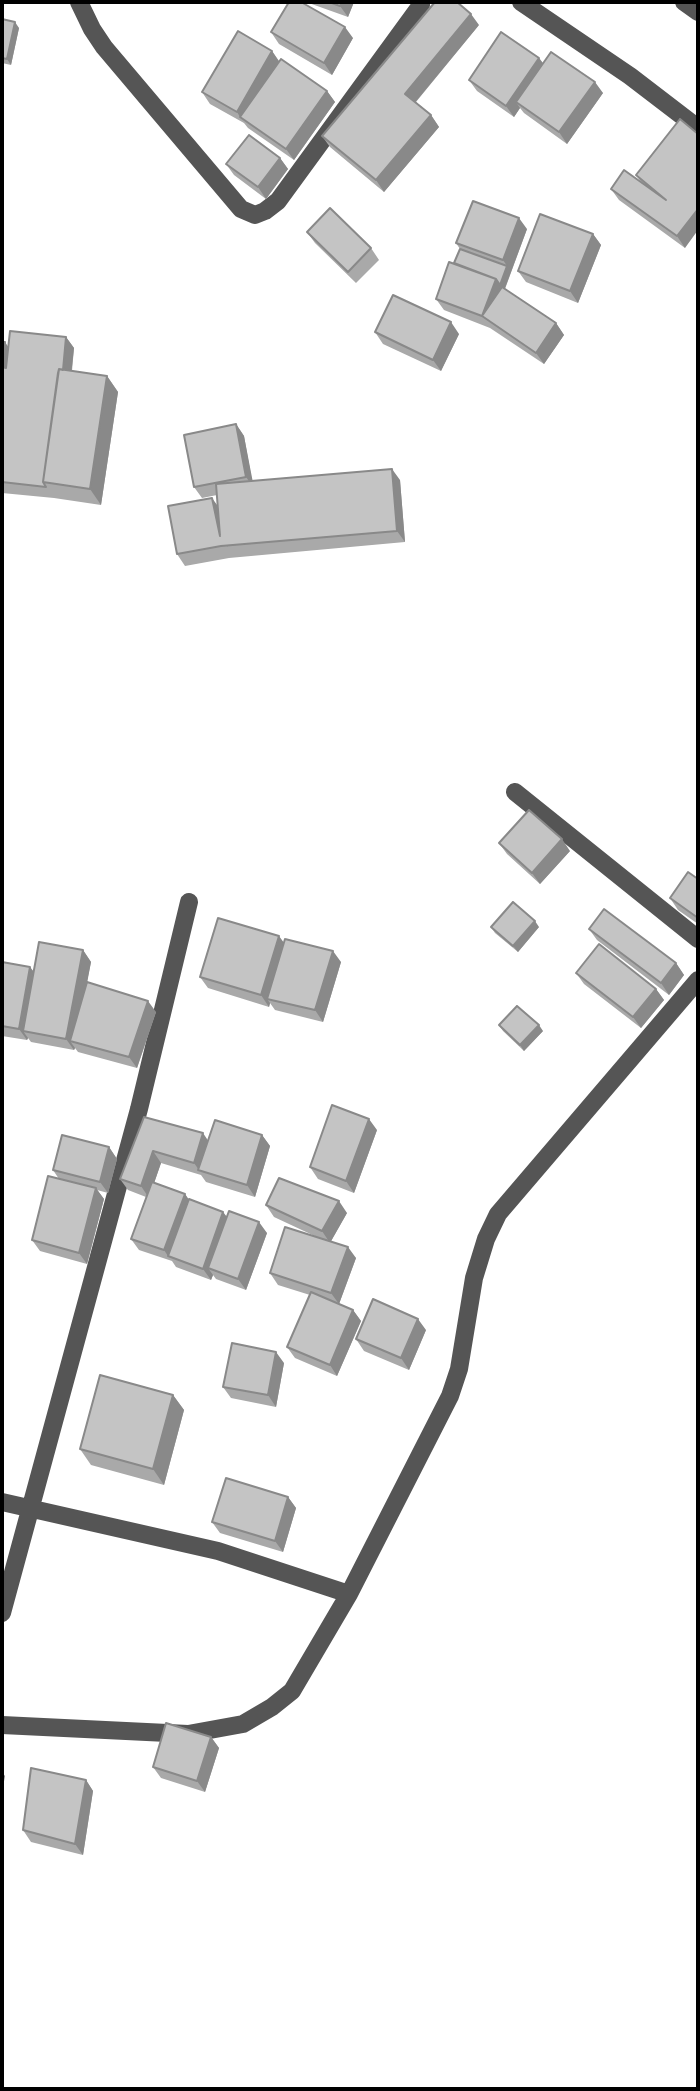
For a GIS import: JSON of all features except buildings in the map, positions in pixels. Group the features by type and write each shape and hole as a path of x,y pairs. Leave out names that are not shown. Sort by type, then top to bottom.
{"street":[{"path":"79,2 104,47 241,209 255,215 278,201 421,5"},
{"path":"521,2 630,76 698,128"},
{"path":"684,2 698,12"},
{"path":"515,792 698,939"},
{"path":"2,1613 139,1108 189,902"},
{"path":"2,1725 188,1734 243,1724 292,1691 349,1594 450,1396 459,1368 474,1278 486,1239 498,1214 698,980"},
{"path":"2,1502 218,1551 349,1594"}]}
